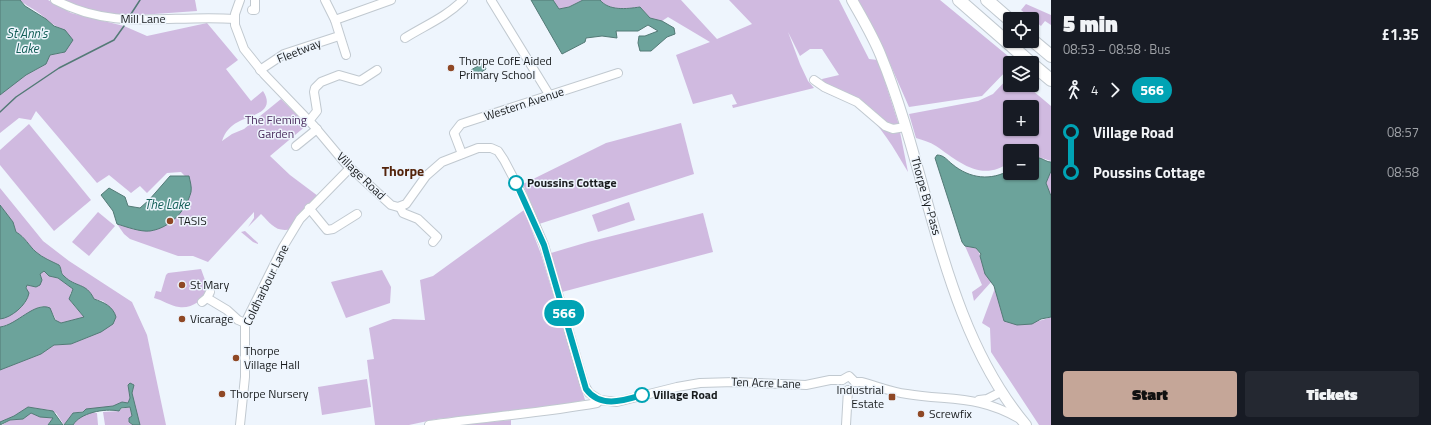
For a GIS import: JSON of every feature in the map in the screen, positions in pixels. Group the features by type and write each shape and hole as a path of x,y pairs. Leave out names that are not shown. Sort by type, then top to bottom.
{"highway":[{"path":"959,0 1024,56"},
{"path":"987,0 1003,14"},
{"path":"1039,46 1051,56"},
{"path":"1039,69 1051,80"}],"main road":[{"name":"Thorpe By-Pass","path":"852,0 881,55 905,127 943,255 964,316 978,350 1001,392 1023,422"}],"street":[{"name":"Mill Lane","path":"55,0 72,9 103,18 135,21 206,16 234,19"},
{"path":"234,19 240,0"},
{"path":"252,10 254,10 255,0"},
{"path":"325,0 335,20 346,55"},
{"path":"405,38 439,20 451,12 463,0"},
{"path":"491,0 550,96"},
{"path":"335,20 388,1"},
{"name":"Village Road","path":"234,19 237,35 244,49 260,70 317,129 350,168 387,202 400,207 403,213 418,219 437,237 433,242"},
{"name":"Fleetway","path":"260,70 290,51 339,36"},
{"path":"309,121 317,111 314,92 315,88 321,82 339,75 356,81 372,79 377,70"},
{"name":"Western Avenue","path":"462,154 455,136 455,131 458,126 618,73"},
{"path":"814,80 849,97 889,128 899,129 905,127"},
{"path":"296,146 317,129"},
{"path":"400,207 408,202 426,176 442,162 478,148 494,149 504,160 523,196 544,245 584,384 590,393 600,400"},
{"name":"Coldharbour Lane","path":"240,425 245,378 245,323 300,219 309,208 350,168"},
{"path":"309,208 327,230 333,229 357,214"},
{"path":"207,297 227,310 238,320 245,323"},
{"path":"848,390 843,388 842,380 849,376 855,382 862,382 906,394 976,400 987,399 1001,392"},
{"name":"Ten Acre Lane","path":"430,425 493,416 559,410 597,403 600,400 617,402 662,390 700,383 735,382 806,384 830,380 842,380"},
{"path":"848,390 852,389 855,382"},
{"path":"846,425 848,390"},
{"path":"976,400 993,405 1023,422"}],"green space":[{"name":"The Fleming Garden","path":"20,0 48,0 71,13 124,26 147,36 207,23 238,60 226,69 251,101 263,91 267,104 260,112 230,127 222,141 232,134 244,129 281,99 307,125 270,156 290,175 322,199 292,229 278,229 261,214 248,227 254,218 254,212 208,262 193,256 178,256 130,239 124,234 117,224 134,229 178,217 191,191 187,178 181,172 167,173 147,193 140,186 131,193 109,175 97,183 36,111 31,120 19,118 0,133 0,95 26,75 43,65 50,55 62,53 62,29 51,23"},
{"path":"63,0 195,0 197,11 126,16 91,11"},
{"path":"553,0 583,0 569,7 559,9"},
{"path":"600,0 681,0 717,39 752,24 729,0 839,0 869,59 878,60 898,122 908,172 886,137 867,114 846,101 822,91 824,86 822,79 839,75 822,49 810,49 800,56 788,32 800,64 808,81 814,88 733,108 732,105 737,104 732,94 693,104 676,55 710,42 668,17 662,21 650,18 640,7 624,9 613,8 604,4"},
{"path":"858,0 940,0 1008,56 1003,56 1003,74 982,96 909,107 883,48"},
{"path":"1026,4 1051,15 1051,25 1045,21 1041,26 1039,24 1039,12 1024,12 1021,10"},
{"path":"1003,83 1003,92 1034,92 1051,106 1051,161 1039,157 1039,144 1003,144 1003,166 990,171 980,170 962,164 934,145 916,138 909,114 978,101 993,94"},
{"path":"681,123 694,174 539,224 523,184 606,143"},
{"path":"29,124 91,200 54,231 0,165 0,150"},
{"path":"1051,171 1051,196 1046,183"},
{"path":"0,188 43,241 69,261 132,302 147,335 166,425 140,425 132,393 134,385 128,385 130,398 128,403 122,402 113,406 73,413 64,425 56,413 49,410 28,407 14,416 0,422 0,370 41,354 54,345 71,344 89,337 114,312 103,301 94,299 84,288 68,280 62,274 59,265 39,254 22,236 16,232 13,222 0,205"},
{"path":"629,202 635,220 598,232 592,215"},
{"path":"524,210 541,254 585,400 553,407 437,419 409,425 375,425 367,360 374,359 369,328 393,319 425,320 420,280 433,276"},
{"path":"98,212 115,226 89,256 72,242"},
{"path":"703,213 713,252 562,292 551,253 588,242"},
{"path":"245,231 258,244 253,242 241,232"},
{"path":"965,246 976,248 992,281 974,301 972,292 982,285"},
{"path":"201,269 209,291 196,303 188,307 179,307 154,298 156,291 161,292 168,273"},
{"path":"382,270 391,287 390,303 346,318 331,282"},
{"path":"44,271 49,276 58,278 73,289 70,294 71,302 84,317 61,323 57,322 53,314 43,306 11,324 0,327 0,319 10,315 26,302 27,285 36,287 42,280 40,274"},
{"path":"995,288 1004,321 1010,323 1028,323 1051,317 1051,425 1039,425 991,352 990,328 982,323"},
{"path":"367,379 371,407 322,415 318,387"},
{"path":"130,407 132,416 129,422 133,425 105,425 103,412 119,411"},
{"path":"31,413 40,417 44,416 53,418 48,425 2,425 10,420 17,420"},
{"path":"89,413 97,413 98,425 73,425 76,420"},
{"path":"511,420 511,425 460,425"}],"water":[{"name":"St Ann's Lake","path":"0,0 20,0 25,6 46,19 54,26 65,30 73,40 65,52 50,55 46,64 26,75 0,95"},
{"path":"531,0 553,0 559,9 569,7 583,0 600,0 604,4 613,8 640,7 650,18 662,21 674,28 675,34 667,37 651,51 640,51 638,43 639,36 645,36 658,31 648,25 638,31 616,31 617,38 602,36 586,38 585,42 562,54"},
{"path":"483,63 486,69 475,76 471,70"},
{"path":"937,155 944,157 966,173 981,177 1003,174 1003,180 1039,180 1039,158 1051,162 1051,171 1046,183 1051,196 1051,317 1041,319 1032,324 1017,325 1004,321 994,286 985,274 980,256 981,254 976,248 965,246 962,242 935,158"},
{"name":"The Lake","path":"170,176 189,176 191,192 189,199 176,218 164,226 150,231 142,231 117,224 113,211 101,195 109,188 125,197 128,206 140,208"},
{"path":"0,205 13,222 16,232 22,236 34,250 41,256 59,265 62,274 68,280 88,290 94,299 107,305 113,310 116,317 113,324 101,332 71,344 54,345 41,354 0,370 0,327 13,322 32,310 44,307 50,308 55,320 61,323 84,317 69,299 73,289 58,278 49,276 44,271 40,274 42,280 40,285 36,287 27,285 26,288 29,293 28,298 22,306 9,316 0,319"},
{"path":"130,383 134,385 132,393 140,425 133,425 129,422 129,418 132,416 130,407 121,408 119,411 106,410 93,412 81,417 73,425 64,425 73,413 83,412 86,409 113,406 122,402 128,403 130,398 128,385"},
{"path":"28,407 53,411 63,425 48,425 53,418 40,417 31,413 23,419 10,420 0,425 0,422 14,416"}],"waterway":[{"path":"131,14 140,0"},
{"path":"0,112 16,97 59,68 114,40 124,26"}],"bus line":[{"name":"566","path":"516,183 544,245 586,389 600,400 612,402 642,395"}],"place":[{"name":"Thorpe CofE Aided Primary School","path":"451,68"},
{"name":"Poussins Cottage","path":"516,183"},
{"name":"TASIS","path":"170,221"},
{"name":"St Mary","path":"182,285"},
{"name":"Vicarage","path":"182,319"},
{"name":"Thorpe Village Hall","path":"236,358"},
{"name":"Thorpe Nursery","path":"222,394"},
{"name":"Village Road","path":"642,395"},
{"name":"Industrial Estate","path":"892,397"},
{"name":"Screwfix","path":"921,414"}],"district":[{"name":"Thorpe","path":"403,171"}]}
